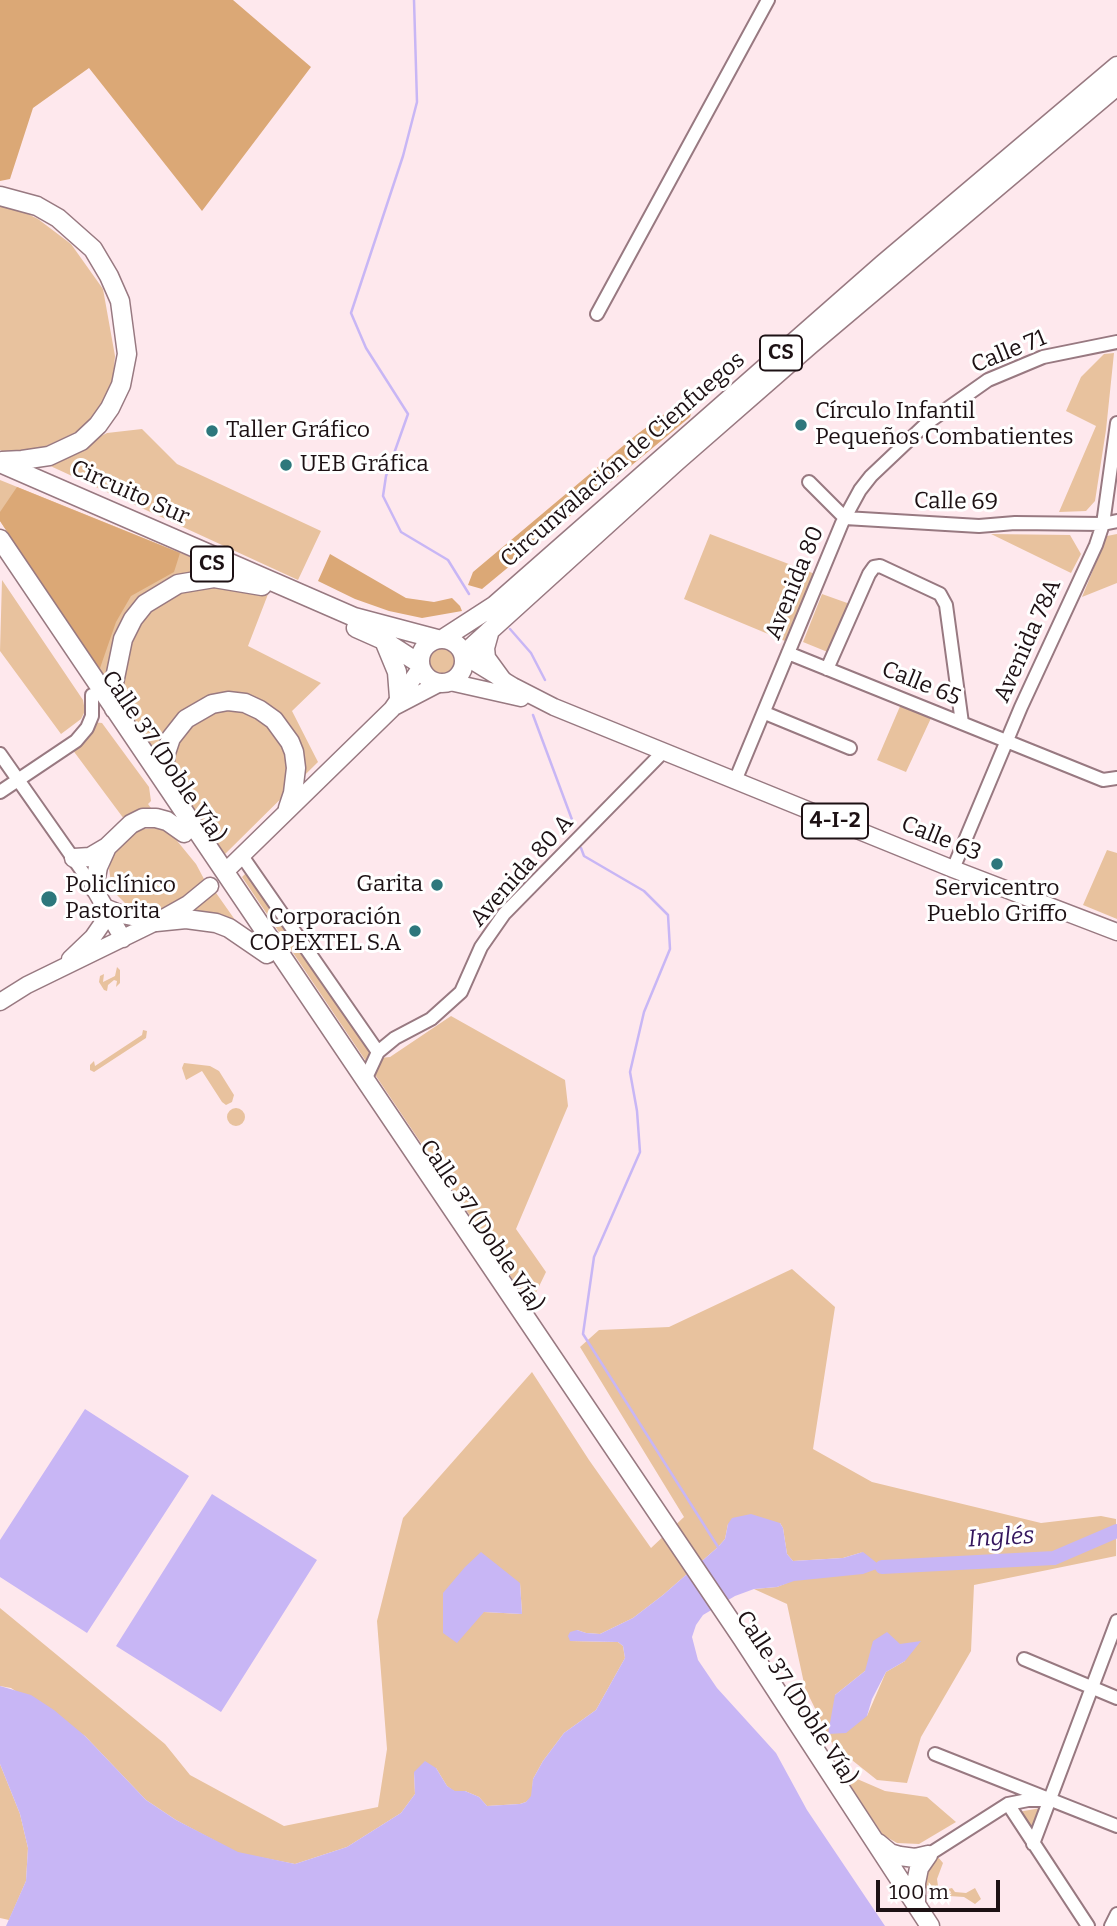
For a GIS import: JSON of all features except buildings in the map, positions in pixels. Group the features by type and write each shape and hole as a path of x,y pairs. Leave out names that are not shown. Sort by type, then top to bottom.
{"highway":[{"name":"Circunvalación de Cienfuegos","path":"420,666 420,658 426,646 469,624 495,605 883,264 1117,66"},
{"name":"Circunvalación de Cienfuegos","path":"445,682 456,679 463,668 464,655 491,629 676,462 1117,86"},
{"path":"0,196 37,206 58,218 93,249 120,301 127,354 121,385 110,408 98,425 81,441 49,456 0,462"},
{"name":"Circuito Sur","path":"0,462 354,617 386,634 420,666"},
{"name":"Circuito Sur","path":"0,473 262,586 386,634 440,639"},
{"name":"Calle 37 (Doble Vía)","path":"0,539 365,1080 660,1528"},
{"name":"Calle 37 (Doble Vía)","path":"0,558 184,833 930,1926"},
{"path":"114,709 114,683 123,639 133,619 145,604 178,584 214,578 262,586"},
{"path":"395,703 397,672 386,634 431,631 469,624"},
{"path":"491,629 485,648 486,658 502,680"},
{"name":"CS","path":"440,639 456,643 464,655"},
{"name":"CS","path":"420,666 428,678 445,682"},
{"path":"170,791 164,767 171,738 196,711 228,701 260,710 274,720 290,743 296,768 288,808"},
{"path":"74,858 90,858 107,847 123,829 143,818 167,821 184,833"},
{"path":"94,888 98,867 107,847"},
{"path":"156,922 186,919 216,923 229,928 267,954"},
{"name":"Calle 37 (Doble Vía)","path":"737,1642 915,1926"},
{"path":"872,1839 890,1853 900,1856 915,1858 928,1855"},
{"path":"916,1905 919,1868 928,1855"}],"main road":[{"name":"Calle 63","path":"464,655 502,680 554,707 953,869 1117,932"},
{"path":"236,862 395,703 420,666"},
{"name":"Calle 63","path":"445,682 554,707"},
{"path":"395,703 445,682"},
{"path":"0,1002 156,922 188,904 210,886"},
{"path":"94,888 123,939"},
{"path":"107,908 127,916 156,922"},
{"path":"58,970 93,937 102,924 107,908"}],"street":[{"path":"597,314 768,0"},
{"name":"Calle 71","path":"927,423 988,380 1014,368 1044,357 1117,342"},
{"name":"Avenida 80","path":"735,781 845,518 860,490 871,475 927,423"},
{"name":"Avenida 78A","path":"953,869 1006,741 1103,524 1117,423"},
{"path":"809,482 845,518"},
{"name":"Calle 69","path":"845,518 979,526 1015,523 1103,524 1117,521"},
{"path":"827,670 869,573 874,567 880,566 940,594 946,605 962,723"},
{"name":"Calle 65","path":"788,653 1103,780 1117,778"},
{"path":"0,792 76,741 87,729 92,716 92,695"},
{"path":"765,713 850,748"},
{"name":"Avenida 80 A","path":"365,1080 378,1052 395,1038 430,1019 461,992 481,947 504,914 664,751"},
{"path":"0,754 94,888"},
{"path":"236,862 378,1052"},
{"path":"1033,1844 1117,1622"},
{"path":"1024,1660 1117,1698"},
{"path":"935,1754 1117,1826"},
{"path":"928,1855 1008,1804 1048,1800"},
{"path":"1008,1804 1088,1926"},
{"path":"1111,1926 1117,1914"}],"shaded area":[{"path":"0,0 233,0 311,67 202,211 89,68 33,108 10,179 0,181"},
{"path":"0,203 6,203 38,219 71,244 103,289 115,356 112,393 87,427 42,448 6,453 0,450"},
{"path":"1114,353 1095,501 1086,511 1059,512 1096,426 1066,411 1081,377 1104,354"},
{"path":"678,404 693,407 690,417 482,589 468,585 473,572 636,435"},
{"path":"142,429 177,464 321,531 298,580 46,464 107,433"},
{"path":"0,480 270,589 248,646 321,683 292,711 318,762 223,856 0,521"},
{"path":"17,487 180,553 174,572 131,596 116,622 99,671 0,521 0,512"},
{"path":"710,534 815,574 785,641 684,599"},
{"path":"991,534 1070,535 1081,554 1071,573"},
{"path":"1117,534 1117,583 1082,597 1107,536"},
{"path":"330,554 406,598 434,602 452,598 462,611 422,618 389,611 355,599 318,581"},
{"path":"2,580 83,700 85,711 81,719 61,734 0,651"},
{"path":"822,594 850,604 830,653 803,642"},
{"path":"442,644 454,649 459,661 454,673 442,678 430,673 425,661 430,649"},
{"path":"901,704 932,716 906,772 877,760"},
{"path":"93,722 102,723 149,787 151,801 148,804 154,812 124,819 72,749"},
{"path":"156,828 169,831 196,864 204,879 176,902 154,912 140,911 127,905 117,895 109,869 112,855 119,843 129,834"},
{"path":"1107,850 1117,853 1117,919 1083,905"},
{"path":"249,870 380,1058 390,1057 451,1016 565,1080 568,1106 516,1229 546,1272 530,1305 242,877"},
{"path":"214,890 240,927 189,914"},
{"path":"117,967 120,970 120,983 116,987 117,981 114,980 108,985 107,991 104,990 99,982 100,976 104,974 103,982 115,976"},
{"path":"143,1030 147,1031 146,1038 94,1072 90,1070 94,1061 95,1066 142,1035"},
{"path":"184,1063 210,1066 219,1071 234,1095 232,1102 226,1105 222,1102 202,1071 186,1080 182,1068"},
{"path":"236,1108 242,1111 245,1117 242,1123 236,1126 230,1123 227,1117 230,1111"},
{"path":"792,1269 835,1307 813,1449 872,1482 1041,1523 1101,1516 1116,1519 1116,1556 974,1585 971,1651 921,1737 907,1783 877,1780 833,1745 805,1688 787,1604 754,1589 777,1587 863,1552 843,1558 793,1561 787,1554 780,1523 728,1524 725,1539 718,1547 633,1618 600,1634 577,1630 570,1641 618,1642 623,1646 625,1658 596,1710 564,1733 543,1761 533,1779 532,1797 526,1802 487,1806 479,1797 465,1791 455,1792 447,1786 436,1768 414,1773 415,1794 401,1813 347,1847 295,1864 238,1853 176,1820 146,1800 85,1736 11,1688 0,1686 0,1608 165,1744 190,1775 284,1826 378,1807 387,1749 377,1621 403,1518 532,1372 651,1548 684,1517 580,1347 599,1330 669,1327","holes":["520,1583 522,1614 484,1612","905,1661 886,1672 867,1716 835,1695 865,1671"]},
{"path":"85,1409 189,1476 87,1633 0,1577 0,1540"},
{"path":"212,1494 317,1560 221,1712 116,1646"},
{"path":"751,1514 780,1523 787,1554 793,1561 843,1558 863,1552 882,1567 863,1574 794,1581 777,1587 754,1589 735,1596 703,1615 692,1637 698,1660 717,1688 776,1753 807,1810 885,1926 6,1926 26,1881 28,1848 20,1814 0,1764 0,1686 31,1695 54,1710 85,1736 146,1800 176,1820 238,1852 295,1864 347,1847 401,1813 415,1794 414,1772 425,1761 436,1768 447,1786 455,1791 465,1791 479,1797 487,1806 526,1802 531,1796 533,1779 543,1761 564,1733 596,1710 625,1658 623,1646 618,1642 570,1641 570,1632 577,1630 600,1634 633,1618 718,1547 725,1539 732,1518"},
{"path":"481,1552 520,1583 522,1614 484,1612 457,1643 443,1633 443,1593"},
{"path":"887,1632 900,1644 921,1641 905,1661 886,1672 872,1699 867,1716 846,1733 828,1734 835,1695 865,1671 873,1641"},
{"path":"0,1764 20,1814 28,1848 26,1881 9,1920 0,1918"},
{"path":"841,1772 885,1791 927,1797 956,1822 919,1844 897,1843 883,1835"},
{"path":"1041,1808 1033,1834 1018,1812"},
{"path":"938,1857 943,1863 937,1879 940,1900 934,1901 924,1884 925,1871"},
{"path":"952,1888 955,1892 966,1893 975,1888 981,1899 975,1904 964,1897 949,1896 951,1892 948,1889"}],"waterway":[{"path":"414,0 417,102 403,156 351,313 366,348 408,414 386,476 383,496 401,532 448,560 469,594"},
{"path":"510,629 531,653 545,680"},
{"path":"533,715 574,825"},
{"path":"581,848 584,856 644,891 668,915 670,949 644,1012 630,1072 637,1111 640,1152 594,1257 583,1334 718,1547"},
{"name":"Inglés","path":"882,1567 1054,1558 1117,1531"}],"place":[{"name":"Círculo Infantil Pequeños Combatientes","path":"801,425"},
{"name":"Taller Gráfico","path":"212,431"},
{"name":"UEB Gráfica","path":"286,465"},
{"name":"Servicentro Pueblo Griffo","path":"997,864"},
{"name":"Garita","path":"437,885"},
{"name":"Policlínico Pastorita","path":"49,899"},
{"name":"Corporación COPEXTEL S.A","path":"415,931"}]}
